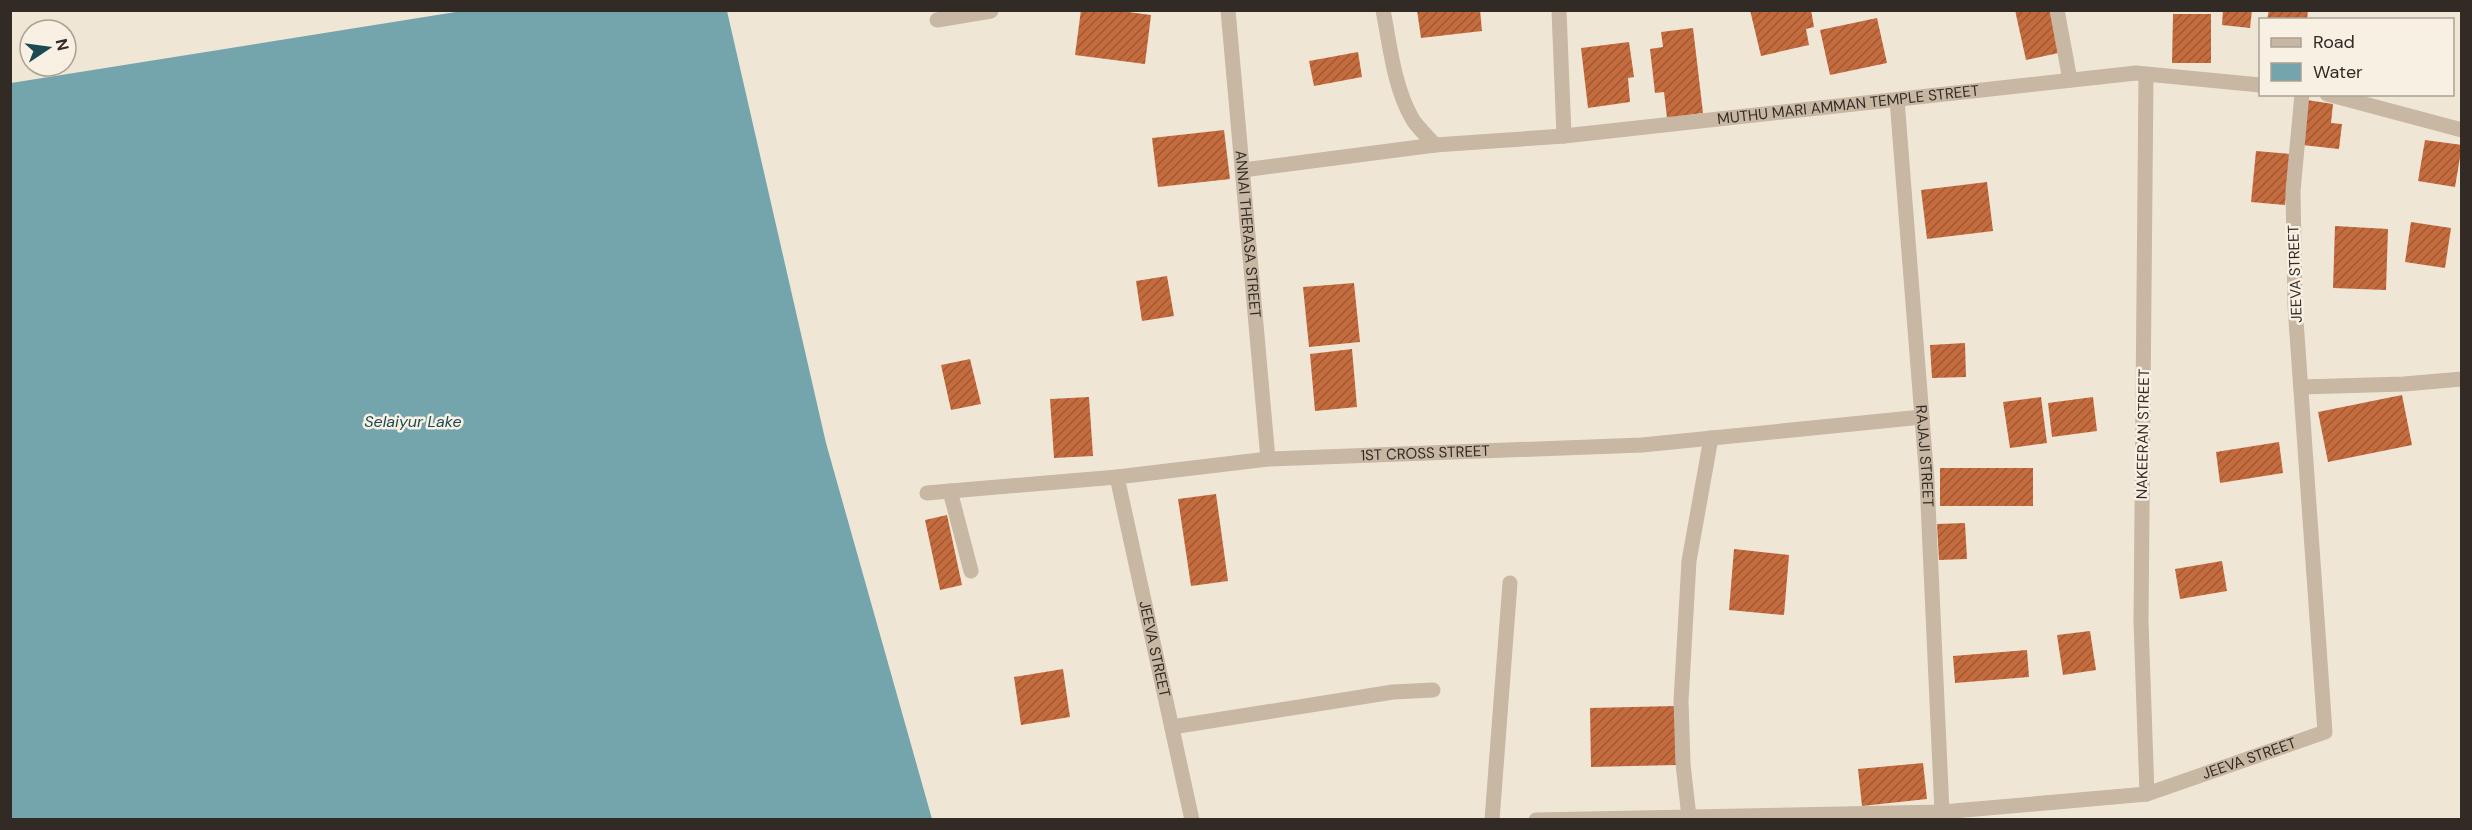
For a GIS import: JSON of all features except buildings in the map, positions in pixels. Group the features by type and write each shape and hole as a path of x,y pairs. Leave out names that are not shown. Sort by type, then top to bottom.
{"street":[{"path":"937,20 1001,10"},
{"name":"ANNAI THERASA STREET","path":"1228,10 1268,459"},
{"path":"1383,10 1391,54 1404,101 1414,122 1435,145"},
{"path":"1559,10 1563,136"},
{"path":"2057,10 2070,80"},
{"name":"MUTHU MARI AMMAN TEMPLE STREET","path":"1243,170 1435,145 1563,136 2136,73 2259,85"},
{"name":"NAKEERAN STREET","path":"2146,75 2141,622 2147,794"},
{"name":"JEEVA STREET","path":"1536,819 1816,817 1942,812 2147,794 2325,732 2295,306 2293,191 2302,96"},
{"path":"2334,96 2462,130"},
{"name":"RAJAJI STREET","path":"1897,100 1927,482 1942,812"},
{"path":"2301,387 2404,384 2462,379"},
{"name":"1ST CROSS STREET","path":"927,493 1117,477 1268,459 1642,445 1922,417"},
{"path":"1689,817 1683,764 1681,701 1689,561 1711,438"},
{"name":"JEEVA STREET","path":"1117,477 1192,819"},
{"path":"950,491 971,571"},
{"path":"1492,819 1510,583"},
{"path":"1172,727 1393,692 1433,690"}],"water":[{"name":"Selaiyur Lake","path":"462,11 727,11 826,443 932,819 11,819 11,83 42,78 78,78 78,72"}]}
